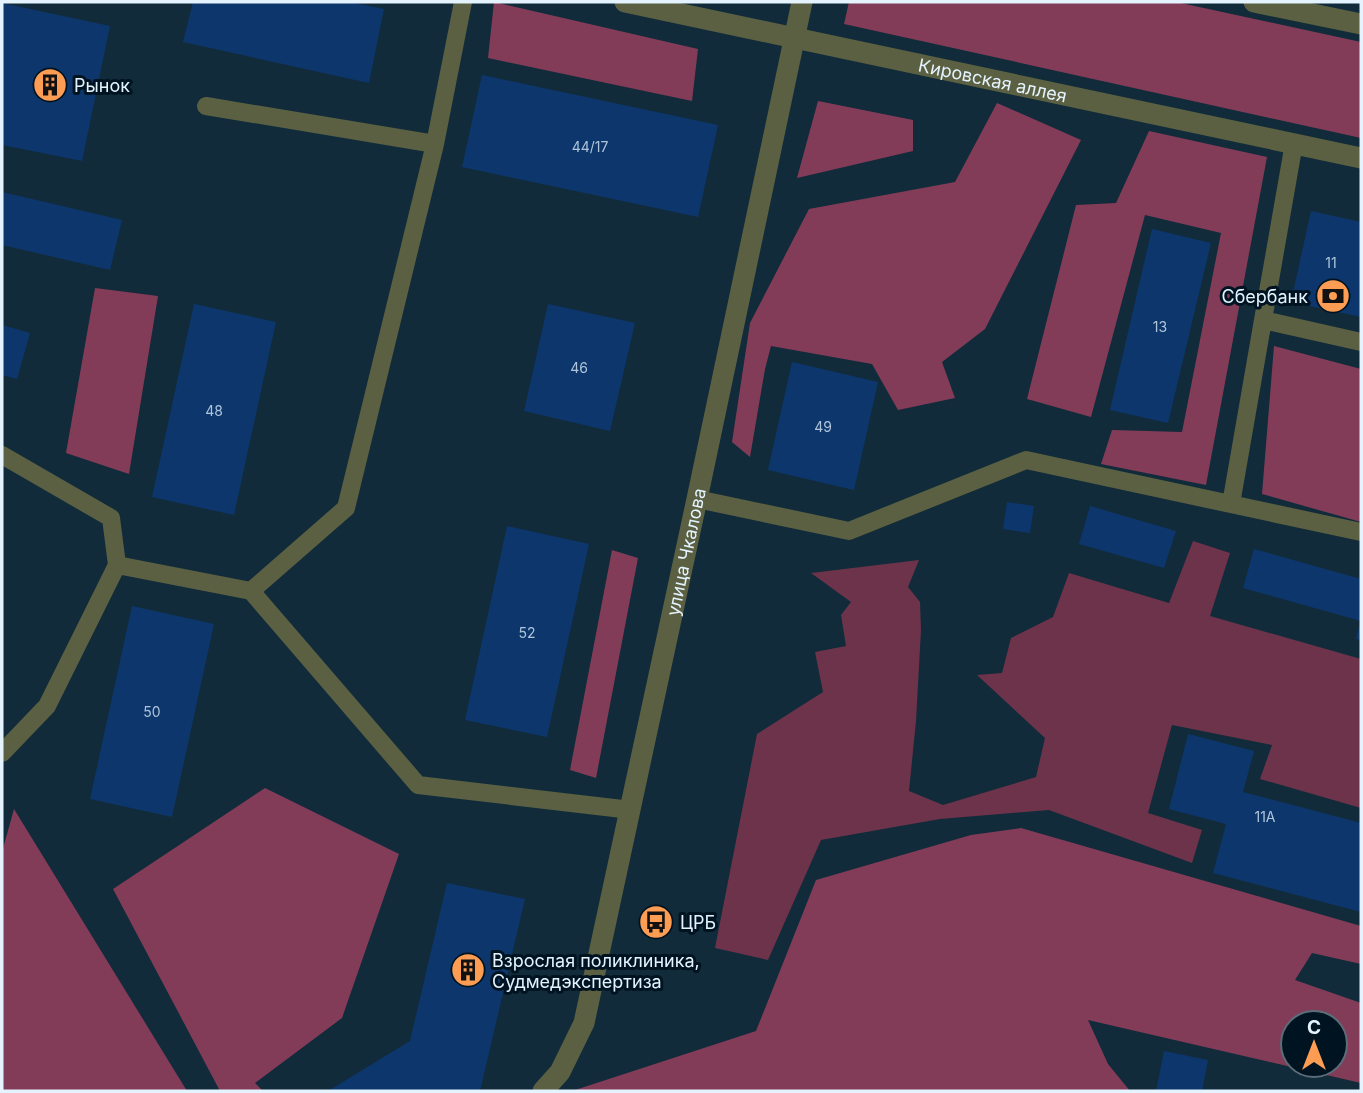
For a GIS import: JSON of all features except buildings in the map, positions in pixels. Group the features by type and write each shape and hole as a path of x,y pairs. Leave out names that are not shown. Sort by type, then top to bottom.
{"street":[{"name":"Кировская аллея","path":"625,2 1361,158"},
{"name":"улица Чкалова","path":"543,1091 560,1072 584,1023 802,2"},
{"path":"1254,2 1319,8 1361,24"}],"lane":[{"path":"251,591 346,508 435,144 463,2"},
{"path":"206,106 435,144"},
{"path":"1231,504 1294,143"},
{"path":"1263,320 1361,342"},
{"path":"2,455 111,518 117,565 47,706 2,753"},
{"path":"697,499 849,531 1026,460 1361,532"},
{"path":"117,565 251,591 418,785 631,810"}],"shaded area":[{"path":"494,2 698,49 692,101 488,58"},
{"path":"849,2 1176,2 1361,42 1361,138 844,24"},
{"path":"818,101 913,120 913,151 797,178"},
{"path":"997,103 1081,140 985,329 942,362 955,398 898,410 872,364 771,346 750,457 732,442 750,323 809,209 955,182"},
{"path":"1149,131 1267,157 1206,485 1101,464 1112,430 1182,432 1221,233 1145,215 1091,417 1027,399 1076,205 1116,203"},
{"path":"95,288 158,296 129,474 66,453"},
{"path":"1274,346 1361,369 1361,522 1262,494"},
{"path":"1193,541 1230,553 1210,616 1361,659 1361,808 1260,779 1272,745 1172,725 1148,813 1202,830 1192,863 1049,810 940,819 821,840 768,960 715,948 757,734 823,692 815,652 846,646 841,615 851,602 811,573 919,560 908,587 920,602 921,630 909,791 943,805 1036,777 1045,738 977,675 1002,673 1011,638 1053,617 1069,573 1169,603"},
{"path":"612,550 638,558 596,778 570,770"},
{"path":"265,788 399,854 342,1018 255,1083 263,1091 220,1091 113,889"},
{"path":"14,809 187,1091 2,1091 2,852"},
{"path":"1021,828 1361,926 1361,964 1312,953 1295,980 1361,1003 1361,1083 1344,1079 1349,1079 1349,1009 1279,1009 1279,1064 1088,1020 1108,1064 1130,1091 572,1091 756,1031 816,880 971,835"}],"place":[{"name":"Рынок","path":"50,85"},
{"name":"Сбербанк","path":"1333,296"},
{"name":"ЦРБ","path":"656,922"},
{"name":"Взрослая поликлиника, Судмедэкспертиза","path":"468,970"}]}
